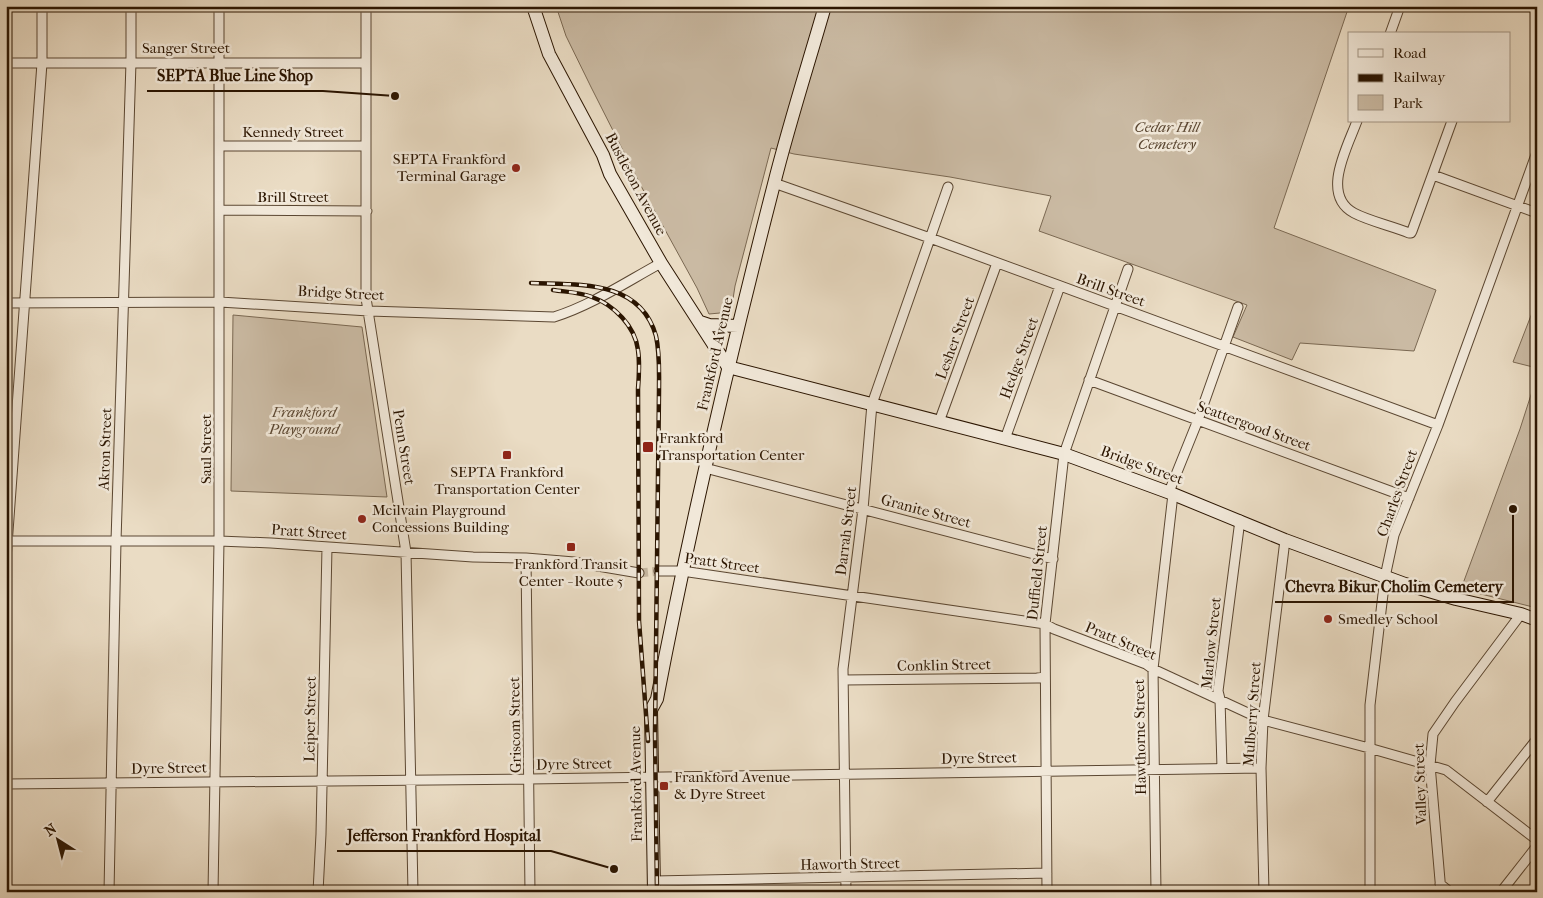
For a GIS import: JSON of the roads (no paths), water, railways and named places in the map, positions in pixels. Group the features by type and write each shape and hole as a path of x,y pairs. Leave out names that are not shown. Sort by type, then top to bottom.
{"main road":[{"name":"Bustleton Avenue","path":"533,6 549,54 603,154 610,174 661,263 728,367"},
{"name":"Frankford Avenue","path":"654,887 651,710 656,699 682,571 738,326 774,182 825,6"},
{"path":"700,322 709,325 738,326"},
{"name":"Bridge Street","path":"728,367 1064,454 1171,493 1285,540 1385,577 1456,599 1521,614 1537,620"}],"street":[{"path":"6,559 42,63 42,6"},
{"name":"Akron Street","path":"109,892 116,541 131,6"},
{"name":"Saul Street","path":"213,892 219,541 219,6"},
{"name":"Penn Street","path":"366,6 366,298 406,552 413,892"},
{"path":"1391,32 1400,6"},
{"name":"Sanger Street","path":"6,63 366,63"},
{"path":"1357,122 1338,175 1339,195 1345,205 1353,212 1411,233 1452,122"},
{"name":"Kennedy Street","path":"220,146 366,146"},
{"name":"Charles Street","path":"1370,892 1370,705 1385,577 1394,535 1438,425 1537,152"},
{"path":"1433,175 1537,213"},
{"name":"Brill Street","path":"774,182 1438,425"},
{"name":"Darrah Street","path":"846,892 843,669 863,510 872,404 948,187"},
{"name":"Brill Street","path":"220,210 367,211"},
{"name":"Bridge Street","path":"6,303 123,304 220,302 369,311 554,318 589,303 661,263"},
{"name":"Lesher Street","path":"939,422 997,264"},
{"name":"Duffield Street","path":"1047,892 1045,624 1064,454 1128,269"},
{"name":"Hedge Street","path":"1005,439 1060,286"},
{"name":"Hawthorne Street","path":"1156,892 1153,670 1171,493 1238,307"},
{"name":"Scattergood Street","path":"1089,380 1408,498"},
{"name":"Granite Street","path":"705,468 1053,559"},
{"name":"Marlow Street","path":"1222,768 1220,700 1218,691 1240,520"},
{"name":"Mulberry Street","path":"1264,892 1263,720 1285,540"},
{"name":"Pratt Street","path":"7,541 219,541 474,557 526,558 574,562 639,573"},
{"name":"Leiper Street","path":"318,892 327,548"},
{"name":"Griscom Street","path":"526,558 530,892"},
{"name":"Pratt Street","path":"659,571 682,571 1045,624 1146,664 1153,670 1263,720 1446,770 1537,840"},
{"name":"Valley Street","path":"1440,888 1430,765 1432,734 1521,614"},
{"name":"Conklin Street","path":"844,680 1037,678 1044,676"},
{"path":"1487,802 1537,739"},
{"name":"Dyre Street","path":"6,784 1262,768"},
{"path":"1500,892 1537,846"},
{"name":"Haworth Street","path":"654,887 846,878 1047,873"},
{"path":"1440,888 1450,892"}],"tunnel":[{"path":"639,573 659,571"}],"railway":[{"path":"531,283 587,286 605,289 622,295 636,304 648,317 656,336 659,370 655,734 657,892"},
{"path":"553,290 587,295 608,305 628,325 633,333 638,350 639,621 648,741"}],"place":[{"name":"SEPTA Blue Line Shop","path":"395,96"},
{"name":"SEPTA Frankford Terminal Garage","path":"516,168"},
{"name":"Frankford Transportation Center","path":"648,447"},
{"name":"SEPTA Frankford Transportation Center","path":"507,455"},
{"name":"Chevra Bikur Cholim Cemetery","path":"1513,509"},
{"name":"Mcilvain Playground Concessions Building","path":"362,519"},
{"name":"Frankford Transit Center - Route 5","path":"571,547"},
{"name":"Smedley School","path":"1328,619"},
{"name":"Frankford Avenue & Dyre Street","path":"664,786"},
{"name":"Jefferson Frankford Hospital","path":"614,869"}],"park label":[{"name":"Cedar Hill Cemetery","path":"1167,136"},
{"name":"Frankford Playground","path":"304,420"}]}
